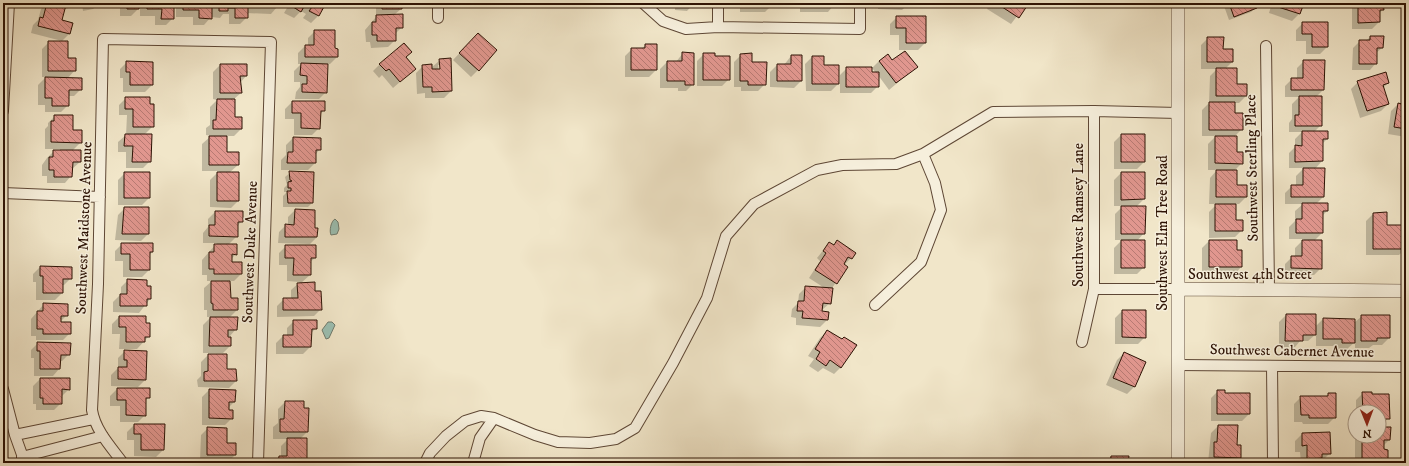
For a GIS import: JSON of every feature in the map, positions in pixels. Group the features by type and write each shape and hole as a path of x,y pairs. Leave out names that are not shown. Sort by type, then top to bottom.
{"street":[{"path":"3,111 9,3"},
{"path":"438,3 438,18"},
{"path":"642,3 663,21 686,29 718,27 860,30 860,3"},
{"path":"718,3 718,27"},
{"name":"Southwest Elm Tree Road","path":"1178,3 1178,463"},
{"name":"Southwest Duke Avenue","path":"103,39 271,42 258,463"},
{"name":"Southwest Maidstone Avenue","path":"93,419 92,410 98,284 103,39"},
{"name":"Southwest Sterling Place","path":"1266,46 1269,290"},
{"path":"425,463 430,453 465,421 481,416 494,418 535,435 558,442 590,443 616,439 635,428 673,363 707,298 726,236 754,204 817,170 842,165 896,164 923,154 993,112 1094,111 1178,113"},
{"name":"Southwest Ramsey Lane","path":"1082,342 1094,289 1094,111"},
{"path":"875,305 921,262 941,210 935,183 923,154"},
{"path":"3,193 100,197"},
{"name":"Southwest 4th Street","path":"1094,289 1406,291"},
{"name":"Southwest Cabernet Avenue","path":"1178,365 1406,368"},
{"path":"1272,366 1273,463"},
{"path":"3,389 23,460 104,436"},
{"path":"473,463 480,438 494,418"},
{"path":"15,435 93,419 123,463"}],"water":[{"path":"335,219 338,222 339,229 337,234 331,235 330,231 332,222"},
{"path":"328,322 332,322 335,325 329,338 326,339 322,330"}],"building":[{"path":"47,3 66,5 62,20 73,23 70,34 38,26 40,17 43,18"},
{"path":"127,3 139,3 139,9 127,9"},
{"path":"147,3 174,3 174,19 161,19 162,9 147,9"},
{"path":"183,3 212,3 212,19 199,18 199,10 183,10"},
{"path":"219,3 248,3 248,18 235,18 235,8 228,8 228,11 219,11"},
{"path":"252,3 279,3 278,7 252,7"},
{"path":"292,3 306,3 301,12 290,5"},
{"path":"306,3 326,3 319,16 309,11 312,7"},
{"path":"382,3 402,3 402,9 382,9"},
{"path":"747,3 773,3 773,5 747,5"},
{"path":"807,3 835,3 836,6 807,6"},
{"path":"996,3 1029,3 1019,18"},
{"path":"1229,3 1255,3 1257,8 1234,17"},
{"path":"1276,3 1304,3 1300,14 1275,6"},
{"path":"1358,3 1383,3 1384,10 1380,10 1380,22 1358,23"},
{"path":"403,14 403,28 396,28 396,41 377,41 377,35 372,35 372,22 376,22 376,15"},
{"path":"896,16 926,16 926,43 906,43 906,28 896,28"},
{"path":"1302,22 1328,22 1328,47 1312,47 1312,34 1302,34"},
{"path":"314,30 335,30 335,48 338,49 338,57 305,57 305,45 314,45"},
{"path":"478,33 497,50 479,71 459,53"},
{"path":"1370,36 1384,36 1383,48 1377,48 1377,64 1359,64 1359,40 1370,40"},
{"path":"1207,37 1224,37 1223,49 1233,49 1233,62 1207,62"},
{"path":"48,41 68,41 68,58 76,58 76,71 48,71"},
{"path":"404,43 412,52 406,57 416,69 400,82 389,69 386,71 379,64"},
{"path":"645,44 657,44 657,70 631,70 631,48 645,48"},
{"path":"905,51 918,67 896,83 879,61 888,54 892,60"},
{"path":"682,52 694,53 694,85 685,85 685,81 667,81 667,61 682,61"},
{"path":"703,53 715,53 715,56 730,56 730,80 703,80"},
{"path":"752,53 752,62 767,62 766,85 748,85 748,81 740,81 740,54"},
{"path":"791,55 802,55 802,81 777,81 777,64 791,64"},
{"path":"812,56 824,56 824,65 839,65 839,84 812,84"},
{"path":"451,58 452,91 432,92 432,87 423,87 422,65 432,64 432,69 440,69 439,59"},
{"path":"1303,60 1325,60 1324,90 1291,90 1291,78 1303,78"},
{"path":"126,61 153,62 153,85 130,85 130,72 126,72"},
{"path":"301,63 328,64 327,93 302,92 302,84 307,84 307,76 300,75"},
{"path":"220,64 247,64 247,76 240,76 242,93 220,93"},
{"path":"846,67 872,67 872,72 879,72 879,87 846,87"},
{"path":"1216,68 1237,68 1237,84 1247,84 1247,96 1216,96"},
{"path":"1386,72 1389,83 1383,85 1389,104 1367,111 1357,81"},
{"path":"45,77 82,78 82,90 69,90 69,106 52,106 52,98 45,98"},
{"path":"1299,96 1322,96 1322,126 1295,126 1295,115 1299,115"},
{"path":"125,97 150,97 150,104 154,104 154,127 133,127 133,109 125,109"},
{"path":"217,99 235,99 235,117 242,117 242,129 213,129 213,120 216,120"},
{"path":"292,101 325,101 325,111 321,111 320,129 301,128 301,113 292,113"},
{"path":"1209,102 1235,102 1235,113 1243,113 1243,130 1209,130"},
{"path":"1398,103 1406,105 1406,129 1394,127"},
{"path":"54,115 73,115 73,130 82,130 82,143 51,142 51,121 54,121"},
{"path":"1302,131 1328,131 1328,139 1323,139 1323,161 1295,162 1295,145 1302,146"},
{"path":"125,134 152,134 151,162 132,162 133,146 124,146"},
{"path":"1121,134 1145,134 1145,162 1121,162"},
{"path":"209,136 227,136 227,152 239,152 239,165 209,165"},
{"path":"1215,136 1237,136 1237,152 1243,152 1243,164 1215,163"},
{"path":"293,137 321,138 321,150 316,150 316,163 287,163 288,152 293,152"},
{"path":"53,150 81,150 81,162 73,162 72,177 54,177 54,170 49,170 49,157 53,157"},
{"path":"1303,168 1325,168 1324,197 1291,197 1291,185 1303,185"},
{"path":"1216,170 1237,170 1237,185 1247,185 1247,197 1216,197"},
{"path":"289,171 314,172 313,203 288,203 287,191 291,191 291,188 288,188 288,182 292,181 290,180"},
{"path":"124,172 150,172 150,198 124,198"},
{"path":"217,172 239,172 239,201 217,201"},
{"path":"1121,172 1145,172 1145,199 1121,200"},
{"path":"1302,203 1328,203 1328,211 1323,211 1323,233 1296,233 1296,219 1302,219"},
{"path":"1215,204 1236,204 1236,220 1243,220 1243,231 1215,231"},
{"path":"1121,206 1146,206 1145,234 1121,234"},
{"path":"124,207 149,207 149,234 122,234"},
{"path":"295,209 315,210 315,228 318,228 317,237 285,237 285,224 294,225"},
{"path":"215,211 243,211 243,222 238,222 238,237 209,236 209,225 215,225"},
{"path":"1387,212 1387,225 1406,225 1406,249 1373,249 1373,213"},
{"path":"837,240 856,253 852,259 848,257 844,264 848,267 837,284 815,270 826,253 823,251 829,242 834,245"},
{"path":"1121,240 1145,240 1145,268 1121,268"},
{"path":"1209,240 1237,240 1237,250 1242,250 1242,267 1209,267"},
{"path":"1302,240 1322,240 1322,269 1291,268 1291,256 1302,256"},
{"path":"121,243 153,243 153,252 150,252 150,270 130,270 130,254 121,254"},
{"path":"214,244 237,244 237,255 232,254 232,262 242,262 242,274 214,274 214,269 209,269 209,252 214,252"},
{"path":"285,245 316,245 316,258 311,258 311,275 293,275 294,258 285,258"},
{"path":"40,266 72,267 72,279 63,279 63,293 43,293 43,276 40,276"},
{"path":"127,279 147,280 147,286 151,286 151,299 147,299 147,306 120,306 120,294 127,294"},
{"path":"211,281 230,281 231,298 238,298 238,310 213,310 213,304 211,303"},
{"path":"315,282 315,291 321,291 322,310 283,310 283,298 298,298 297,283"},
{"path":"805,286 833,288 831,304 823,303 822,311 829,312 828,320 802,318 803,311 797,311 798,301 804,301"},
{"path":"43,303 68,304 68,316 61,316 61,322 71,322 71,334 43,334 43,329 37,329 37,311 43,311"},
{"path":"1122,310 1146,310 1146,338 1122,337"},
{"path":"1286,314 1316,314 1316,335 1303,335 1303,341 1285,341"},
{"path":"1361,315 1390,315 1390,338 1377,338 1377,341 1361,341"},
{"path":"119,316 146,316 146,323 150,323 150,337 145,337 145,342 126,342 126,327 119,327"},
{"path":"210,317 238,317 237,330 228,330 228,337 231,337 231,346 209,346"},
{"path":"1323,318 1355,319 1355,343 1342,343 1342,339 1323,339"},
{"path":"293,320 317,320 317,329 312,329 311,347 283,347 283,335 293,335"},
{"path":"827,330 842,339 844,337 857,345 841,368 830,360 826,366 816,359 820,352 815,349"},
{"path":"37,342 71,343 70,355 61,355 60,369 40,369 40,351 37,351"},
{"path":"124,350 147,351 146,380 118,379 118,367 127,367 127,360 124,360"},
{"path":"1124,352 1146,362 1135,387 1113,378"},
{"path":"208,354 227,354 227,369 236,369 237,381 204,381 204,372 208,371"},
{"path":"40,378 70,378 70,390 62,389 62,404 43,404 43,398 40,398"},
{"path":"117,388 150,388 150,398 146,398 146,416 126,415 126,400 117,400"},
{"path":"209,389 236,390 235,402 229,402 229,410 233,410 233,419 209,418"},
{"path":"1217,390 1225,390 1225,393 1250,393 1250,414 1217,414"},
{"path":"1362,392 1372,392 1372,394 1389,394 1390,419 1387,419 1387,404 1363,404"},
{"path":"1328,393 1336,393 1336,418 1309,418 1309,415 1301,415 1300,396 1328,396"},
{"path":"285,401 304,401 304,408 309,408 308,432 280,432 280,419 284,419"},
{"path":"134,424 165,424 164,450 141,450 141,434 134,434"},
{"path":"1218,425 1238,425 1237,445 1241,445 1241,458 1214,457 1214,442 1217,442"},
{"path":"207,427 227,428 227,443 236,443 236,455 207,455"},
{"path":"1387,427 1391,427 1390,440 1387,440"},
{"path":"1330,432 1331,454 1322,454 1322,458 1307,459 1307,445 1302,446 1302,433"},
{"path":"287,438 307,438 307,463 278,463 279,456 287,456"},
{"path":"1362,444 1384,444 1384,449 1388,450 1388,459 1362,459"},
{"path":"1111,456 1129,456 1128,463 1110,463"},
{"path":"204,461 231,461 231,463 204,463"}]}
